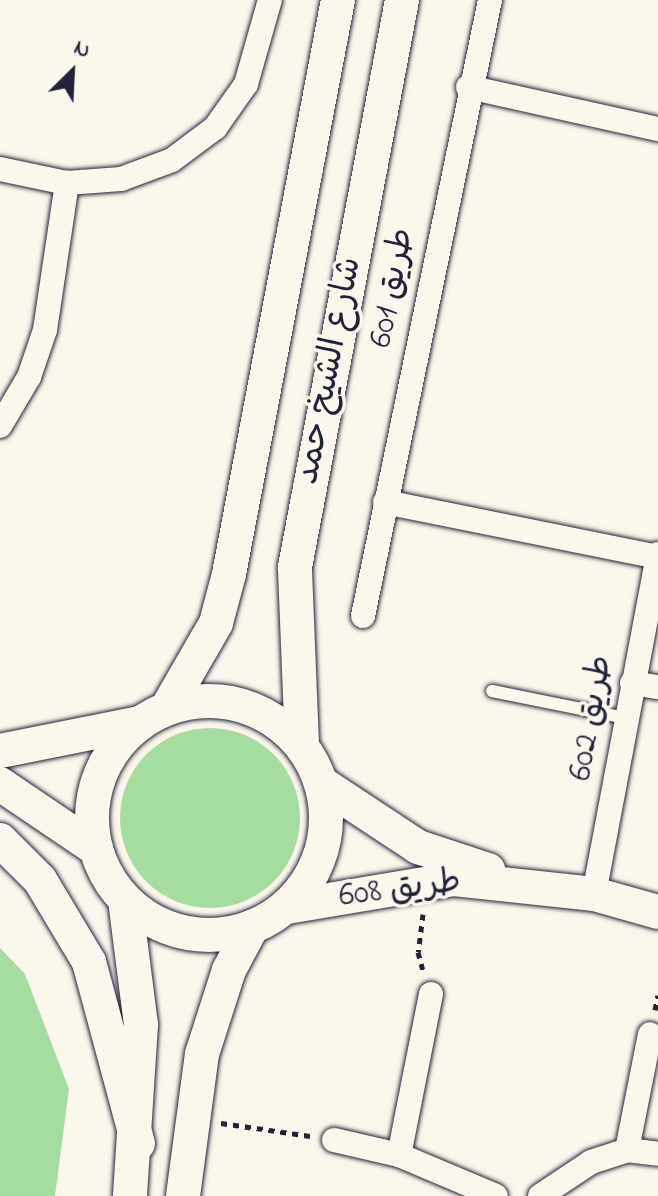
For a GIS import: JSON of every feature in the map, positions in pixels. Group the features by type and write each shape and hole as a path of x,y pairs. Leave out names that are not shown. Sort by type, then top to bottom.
{"main road":[{"name":"شارع الشيخ حمد","path":"154,715 216,623 229,574 338,0"},
{"name":"شارع الشيخ حمد","path":"302,745 295,567 402,0"},
{"path":"0,751 209,701 251,708 302,745 321,783 325,840 312,875 287,907 252,927 185,933 125,900"},
{"path":"130,1196 138,1143 141,1025 125,900 96,849 91,812 101,772 154,715"},
{"name":"طريق 608","path":"321,783 418,847 658,912"},
{"path":"0,784 21,792 96,849"},
{"path":"0,840 46,888 89,962 138,1143"},
{"name":"طريق 608","path":"287,907 428,881 578,891"},
{"path":"183,1196 202,1054 229,970 252,927"}],"street":[{"path":"0,169 67,183 121,179 172,160 215,128 246,84 270,0"},
{"name":"طريق 601","path":"363,616 468,87 490,0"},
{"path":"468,87 658,129"},
{"path":"0,426 29,377 45,330 67,183"},
{"path":"385,502 658,556"},
{"name":"طريق 602","path":"578,891 626,718 658,556"},
{"path":"632,683 658,687"},
{"path":"399,1155 431,994"},
{"path":"627,1150 650,1034"},
{"path":"334,1140 399,1155 496,1196"},
{"path":"540,1196 591,1162 627,1150 658,1154"}],"lane":[{"path":"492,691 626,718"}],"path":[{"path":"428,881 418,952 431,994"},
{"path":"193,1119 334,1140"}],"green space":[{"path":"210,728 245,735 274,754 293,783 300,818 293,853 274,882 245,901 210,908 175,901 146,882 127,853 120,818 127,783 146,754 175,735"},
{"path":"0,948 25,974 69,1089 55,1196 0,1196"}]}
